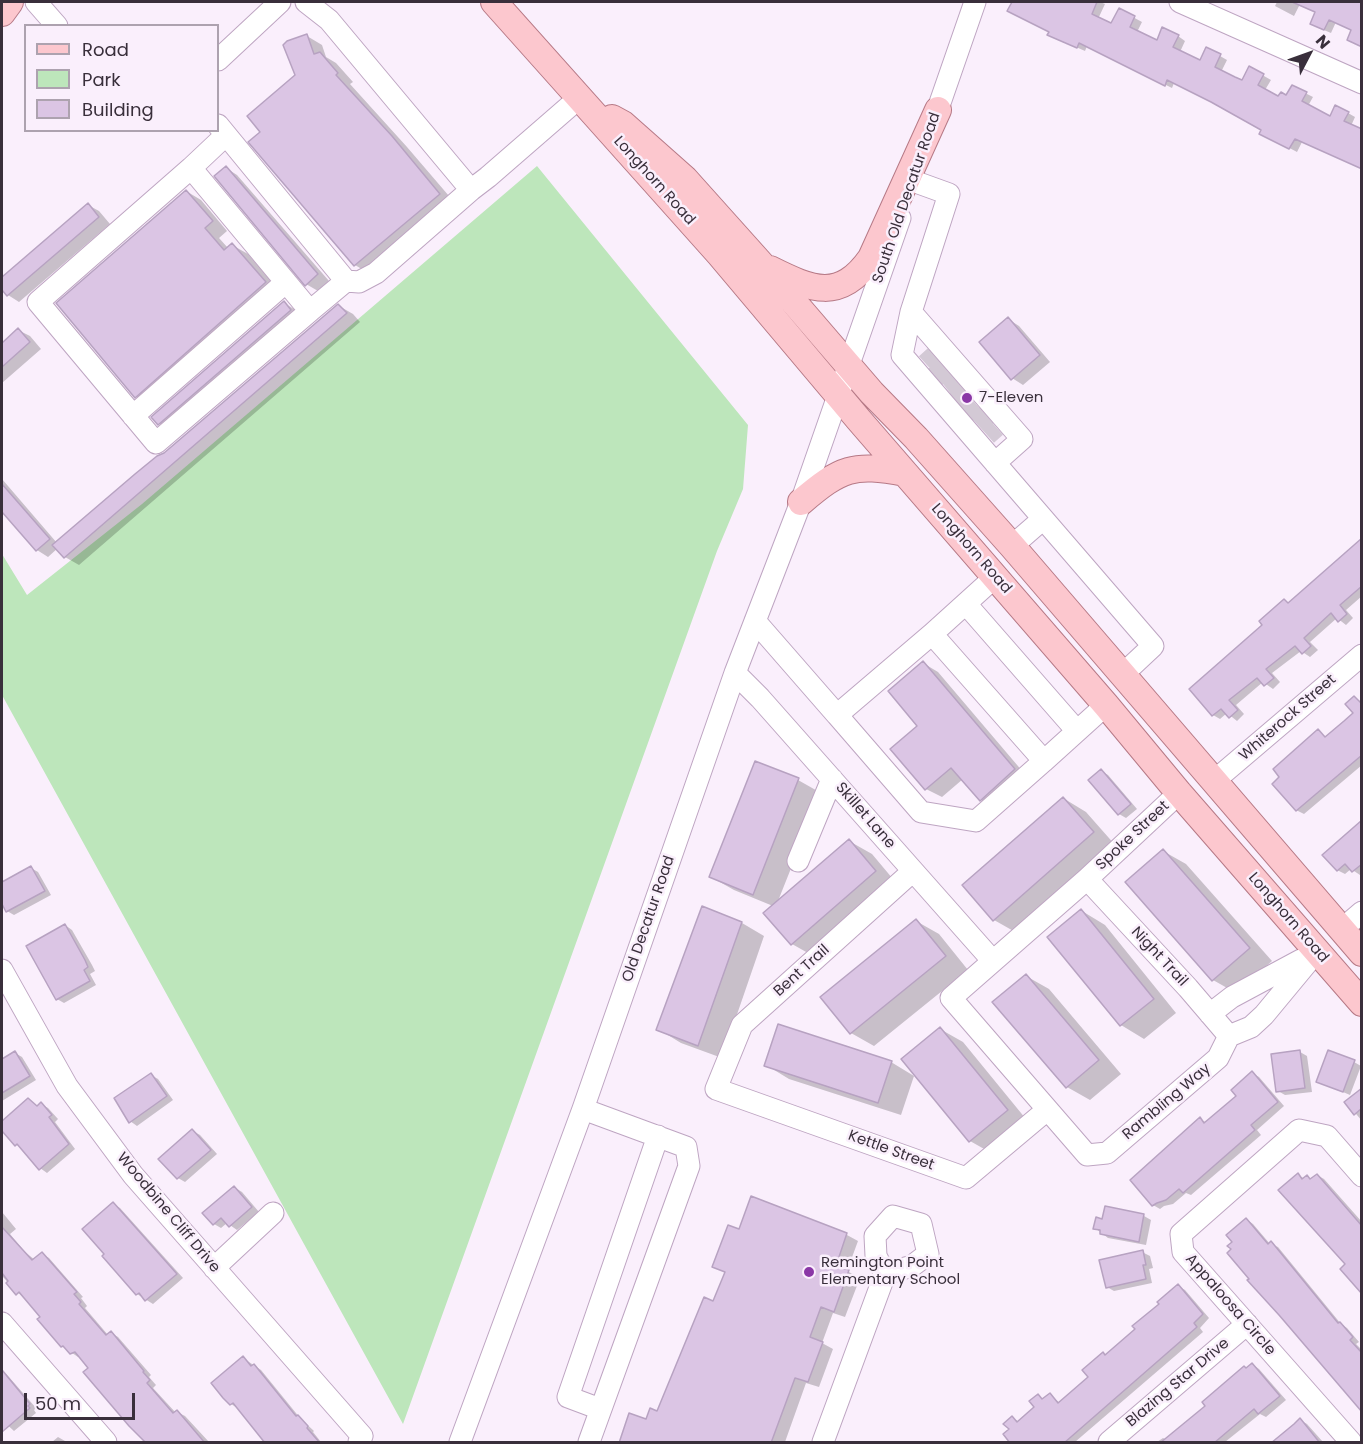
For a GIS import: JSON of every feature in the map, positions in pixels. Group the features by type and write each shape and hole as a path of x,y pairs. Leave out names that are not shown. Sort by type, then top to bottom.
{"main road":[{"path":"2,13 10,2"},
{"name":"Longhorn Road","path":"494,2 720,255 905,474 1362,1003"},
{"name":"Longhorn Road","path":"579,98 623,124 685,179 849,366 1012,546 1362,953"},
{"path":"762,265 810,287 835,288 862,272 871,258 938,110"},
{"path":"801,502 825,482 848,470 878,468 905,474"},
{"path":"1106,705 1127,680"},
{"path":"1317,951 1341,930"}],"street":[{"path":"36,2 55,24"},
{"path":"219,59 280,2"},
{"path":"306,2 329,20 471,190"},
{"name":"South Old Decatur Road","path":"838,395 975,2"},
{"path":"1180,2 1362,83"},
{"path":"346,281 222,130 191,168 38,302 156,444 346,281 359,282 376,273 579,98"},
{"path":"191,168 310,311"},
{"path":"913,181 949,194 911,312 903,355 1022,439 995,463"},
{"path":"133,416 286,282"},
{"path":"911,312 961,396 995,463 1153,646 1127,680"},
{"name":"Old Decatur Road","path":"460,1443 583,1109 735,673 801,502 838,395"},
{"path":"1012,546 1043,519"},
{"path":"837,715 995,578"},
{"path":"966,604 1077,731"},
{"path":"755,621 921,812 976,821 1106,705"},
{"path":"932,634 1044,761"},
{"name":"Whiterock Street","path":"1214,781 1362,655"},
{"name":"Skillet Lane","path":"735,673 760,698 992,960"},
{"path":"798,861 832,779"},
{"name":"Spoke Street","path":"992,960 1088,879 1179,793"},
{"name":"Bent Trail","path":"716,1089 742,1025 914,871"},
{"name":"Night Trail","path":"1088,879 1229,1036"},
{"path":"1341,930 1362,912"},
{"path":"1210,1014 1232,997 1287,970 1317,951"},
{"path":"1229,1036 1251,1027 1264,1015 1317,951"},
{"name":"Rambling Way","path":"992,960 951,998 1087,1155 1107,1153 1218,1058 1229,1036"},
{"name":"Woodbine Cliff Drive","path":"2,970 67,1086 134,1175 361,1439"},
{"name":"Kettle Street","path":"716,1089 966,1178 1047,1110"},
{"path":"583,1109 686,1147 689,1166 589,1443"},
{"name":"Appaloosa Circle","path":"1351,1443 1183,1252 1180,1234 1299,1130 1327,1136 1362,1176"},
{"path":"600,1409 568,1397 658,1136"},
{"path":"214,1268 273,1213"},
{"path":"823,1443 885,1274"},
{"path":"2,1323 106,1443"},
{"name":"Blazing Star Drive","path":"1109,1443 1247,1324"}],"green space":[{"path":"537,166 748,425 743,489 717,551 403,1424 2,695 2,554 27,595 142,504"}],"building":[{"path":"1012,2 1097,2 1092,14 1111,23 1119,8 1135,16 1130,27 1157,40 1162,27 1179,35 1173,47 1200,60 1206,47 1221,54 1215,67 1235,77 1242,80 1249,66 1264,74 1258,85 1278,96 1281,92 1286,95 1292,85 1307,92 1302,101 1330,116 1335,105 1349,112 1344,121 1362,129 1362,169 1295,139 1289,149 1259,134 1261,130 1167,80 1165,86 1079,43 1077,48 1047,35 1049,32 1007,11"},
{"path":"1292,2 1362,2 1362,47 1347,40 1351,30 1329,20 1324,30 1310,24 1315,12"},
{"path":"307,34 314,54 320,52 338,73 336,75 392,136 440,194 354,266 248,142 260,132 247,116 295,75 283,45 287,41"},
{"path":"226,166 318,274 305,286 214,176"},
{"path":"186,190 213,221 205,228 224,250 232,243 266,282 135,398 56,303"},
{"path":"88,203 99,217 7,296 2,290 2,277"},
{"path":"284,301 291,310 158,425 151,417"},
{"path":"338,304 347,313 64,558 52,545 135,474 164,453"},
{"path":"1008,317 1040,355 1011,380 979,342"},
{"path":"18,328 30,342 2,367 2,343"},
{"path":"2,484 50,539 36,551 2,512"},
{"path":"1362,538 1362,586 1340,605 1347,614 1338,622 1331,613 1304,638 1311,646 1302,654 1295,646 1266,669 1274,678 1264,686 1257,678 1229,700 1238,710 1229,718 1221,709 1212,716 1189,689 1262,625 1259,621 1284,599 1288,603"},
{"path":"923,661 1015,769 980,801 951,768 925,790 890,749 917,726 888,691"},
{"path":"1354,696 1362,704 1362,755 1296,811 1272,784 1279,777 1273,769 1318,729 1325,737 1353,713 1345,704"},
{"path":"755,761 799,778 753,895 709,877"},
{"path":"1101,769 1131,804 1118,815 1088,780"},
{"path":"1063,797 1094,832 993,921 962,885"},
{"path":"1362,820 1362,864 1352,872 1345,864 1337,871 1322,855"},
{"path":"849,839 876,871 791,945 763,913"},
{"path":"1163,849 1250,948 1212,981 1125,882"},
{"path":"31,866 45,891 6,912 2,904 2,882"},
{"path":"702,906 742,922 698,1046 656,1030"},
{"path":"1081,909 1154,999 1120,1026 1047,937"},
{"path":"916,919 946,956 850,1034 820,997"},
{"path":"65,924 85,960 88,967 84,970 90,981 56,1000 26,946"},
{"path":"1026,974 1099,1060 1066,1088 992,1002"},
{"path":"778,1024 892,1061 878,1103 764,1066"},
{"path":"940,1027 1008,1110 969,1142 901,1059"},
{"path":"1300,1050 1305,1088 1276,1092 1271,1054"},
{"path":"1328,1050 1355,1060 1343,1092 1316,1082"},
{"path":"15,1051 30,1076 2,1093 2,1059"},
{"path":"1252,1071 1278,1102 1251,1125 1255,1130 1183,1193 1179,1189 1166,1200 1152,1206 1130,1180 1200,1117 1204,1123 1236,1096 1231,1090"},
{"path":"151,1073 167,1096 129,1123 114,1098"},
{"path":"1362,1088 1362,1108 1354,1115 1344,1102"},
{"path":"28,1098 37,1106 41,1102 52,1115 49,1117 69,1144 39,1170 17,1144 15,1146 2,1131 2,1121"},
{"path":"192,1129 211,1150 177,1179 158,1159"},
{"path":"1298,1173 1302,1179 1307,1175 1310,1179 1317,1174 1362,1226 1362,1294 1340,1269 1345,1264 1278,1190"},
{"path":"234,1186 252,1207 229,1227 221,1218 213,1225 202,1213"},
{"path":"751,1196 847,1233 836,1266 849,1270 834,1312 821,1307 810,1337 823,1342 808,1382 795,1378 771,1443 619,1443 629,1413 646,1419 650,1408 657,1411 704,1297 713,1301 725,1272 712,1267 728,1225 739,1229"},
{"path":"113,1202 177,1274 145,1301 139,1293 136,1295 82,1229"},
{"path":"1105,1206 1144,1214 1139,1242 1100,1234 1100,1230 1093,1229 1096,1217 1102,1219"},
{"path":"1246,1218 1268,1244 1271,1241 1338,1323 1340,1322 1353,1337 1350,1340 1362,1353 1362,1412 1247,1280 1249,1279 1227,1253 1231,1249 1227,1246 1232,1242 1226,1235"},
{"path":"2,1227 32,1260 42,1252 77,1292 74,1294 81,1302 79,1304 106,1335 111,1331 144,1371 150,1380 147,1383 173,1413 177,1410 205,1443 146,1443 129,1426 83,1372 88,1368 75,1352 70,1354 63,1346 61,1347 37,1319 40,1317 19,1292 16,1295 6,1283 8,1281 2,1273"},
{"path":"1143,1250 1146,1279 1106,1288 1099,1260"},
{"path":"1178,1284 1203,1314 1194,1323 1197,1327 1064,1443 1010,1443 1003,1434 1009,1429 1003,1424 1012,1416 1017,1422 1034,1407 1029,1401 1038,1394 1042,1399 1050,1393 1058,1403 1088,1377 1082,1370 1103,1352 1105,1355 1135,1329 1132,1326 1159,1304 1157,1302"},
{"path":"243,1356 251,1366 254,1364 320,1443 265,1443 233,1403 230,1405 223,1398 211,1383"},
{"path":"1252,1363 1280,1396 1258,1414 1254,1409 1214,1443 1160,1443 1205,1406 1202,1402 1244,1366 1246,1368"},
{"path":"2,1370 30,1404 28,1406 30,1408 2,1432"},
{"path":"1300,1418 1320,1443 1271,1443 1294,1424"}],"tunnel":[{"path":"926,364 936,355"},
{"path":"935,377 946,368"},
{"path":"947,389 957,381"},
{"path":"956,401 967,392"},
{"path":"966,413 976,404"},
{"path":"977,424 987,415"},
{"path":"987,435 996,427"}],"place":[{"name":"7-Eleven","path":"967,398"},
{"name":"Remington Point Elementary School","path":"809,1272"}]}
